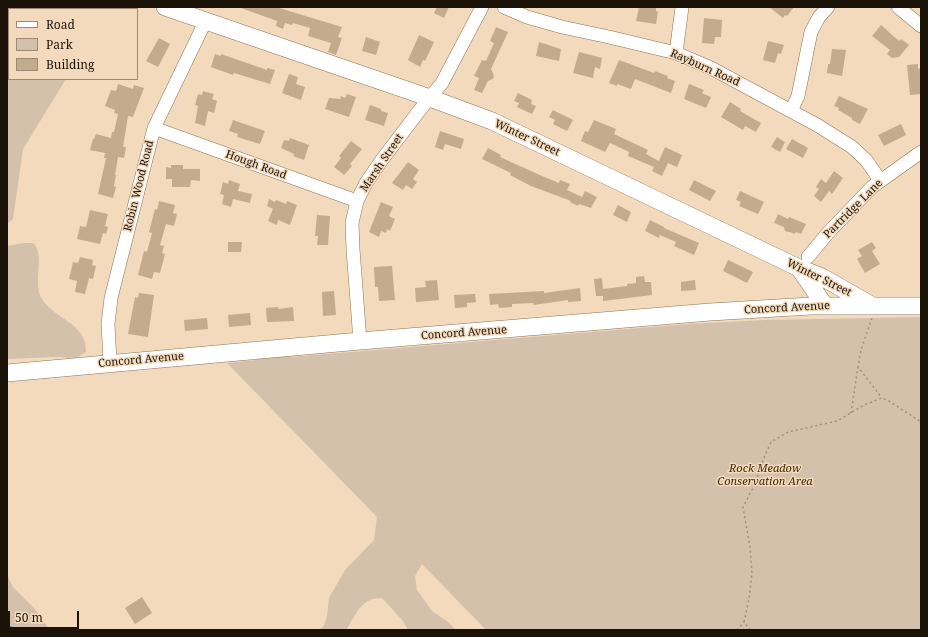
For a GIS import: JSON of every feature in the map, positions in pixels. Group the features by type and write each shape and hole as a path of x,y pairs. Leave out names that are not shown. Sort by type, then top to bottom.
{"main road":[{"name":"Winter Street","path":"165,7 430,98 509,128 804,267 822,277 873,311"},
{"path":"804,267 830,306"},
{"path":"792,307 804,291 806,284 804,267"},
{"path":"822,277 827,282 832,293 830,306"},
{"name":"Concord Avenue","path":"7,373 110,362 792,307 830,306 873,311 921,306"}],"street":[{"name":"Marsh Street","path":"360,341 352,223 357,201 366,183 381,161 442,83 482,7"},
{"name":"Rayburn Road","path":"504,7 527,17 562,27 609,36 676,53 711,68 852,147 866,160 880,180"},
{"path":"676,53 682,7"},
{"path":"790,111 798,96 811,32 818,17 828,7"},
{"path":"898,7 921,26"},
{"name":"Robin Wood Road","path":"110,362 108,324 111,298 154,128 206,20"},
{"name":"Hough Road","path":"154,128 357,201"},
{"name":"Partridge Lane","path":"804,267 850,210 868,191 880,180 921,152"}],"path":[{"path":"851,414 861,350 873,311"},
{"path":"858,367 882,398 921,422"},
{"path":"737,630 744,622 749,599 752,573 750,547 743,507 755,484 771,442 788,432 837,421 864,405 882,398"},
{"path":"744,622 750,630"}],"green space":[{"path":"7,7 52,7 8,8 8,80 65,80 23,149 13,219 7,224"},
{"path":"33,243 37,248 39,262 38,285 39,293 42,299 54,312 76,328 85,342 86,352 76,358 57,357 7,359 7,246"},
{"name":"Rock Meadow Conservation Area","path":"921,317 921,630 486,630 422,564 415,576 417,590 432,611 448,622 456,630 408,630 403,621 382,598 369,601 364,604 356,613 346,630 319,630 324,626 329,598 345,570 374,540 377,517 227,363 257,360 263,345 279,344 291,357 688,324 765,320"},
{"path":"7,575 13,587 34,608 50,630 7,630"}],"building":[{"path":"241,7 276,7 342,27 338,37 342,38 336,55 328,52 331,43 308,36 310,28 293,23 292,25 285,23 283,29 276,26 277,21"},
{"path":"437,7 449,7 444,18 434,13"},
{"path":"639,7 656,7 656,11 658,12 656,24 636,21"},
{"path":"769,7 794,7 787,16 785,15 783,18"},
{"path":"704,18 722,20 721,37 715,37 714,44 702,43"},
{"path":"881,25 899,41 901,39 909,45 899,57 892,58 887,54 890,50 872,36"},
{"path":"496,27 508,32 491,69 494,76 493,79 488,81 482,93 474,90 479,78 474,76 482,60 486,61 494,43 490,41"},
{"path":"419,35 434,42 425,61 423,60 420,67 408,60"},
{"path":"366,37 380,42 376,55 362,51"},
{"path":"159,38 170,44 158,67 146,61"},
{"path":"768,41 784,45 781,54 778,53 775,63 763,60"},
{"path":"539,42 561,49 559,61 536,56"},
{"path":"832,49 846,50 842,76 827,73"},
{"path":"579,52 602,58 600,69 595,67 593,78 573,73"},
{"path":"215,54 221,56 221,54 267,70 267,68 275,70 270,84 234,73 233,75 211,67"},
{"path":"619,60 654,73 655,71 668,76 667,78 675,81 671,93 635,79 631,89 609,83"},
{"path":"918,64 918,69 921,68 921,94 910,95 907,65"},
{"path":"289,74 298,77 296,84 305,87 301,100 282,93"},
{"path":"118,84 133,89 134,85 144,88 133,117 128,116 123,147 126,147 124,158 118,157 114,186 116,187 113,198 98,194 106,158 104,158 105,153 90,150 96,134 111,138 112,132 114,132 118,114 114,113 115,110 105,106 111,90 116,91"},
{"path":"689,84 704,90 702,93 711,97 706,108 684,99"},
{"path":"203,91 214,94 212,99 217,101 214,113 208,111 205,126 195,123 198,106 195,105 198,94 202,95"},
{"path":"518,93 532,100 531,104 536,106 532,114 517,107 519,103 514,101"},
{"path":"347,94 356,97 349,117 325,109 329,98 340,99 341,96 345,98"},
{"path":"839,96 868,109 860,124 852,120 852,118 834,106"},
{"path":"730,102 741,109 740,111 761,123 756,132 745,126 743,130 721,117"},
{"path":"370,105 388,113 384,126 365,120"},
{"path":"553,110 573,120 567,131 553,124 555,120 549,117"},
{"path":"233,120 265,131 260,144 237,137 238,134 229,131"},
{"path":"594,120 616,129 614,134 648,150 646,154 659,161 665,147 682,155 677,167 668,163 662,176 652,171 654,167 628,156 629,152 610,143 605,152 581,141 585,131 588,132"},
{"path":"901,124 906,135 884,146 878,135"},
{"path":"440,131 464,139 461,149 445,144 443,150 435,147"},
{"path":"777,137 785,142 780,152 771,147"},
{"path":"290,138 309,145 304,160 293,156 294,154 281,148 284,140 289,141"},
{"path":"792,139 808,148 803,158 786,149"},
{"path":"351,141 362,149 350,164 352,166 344,175 334,167 341,158 339,156"},
{"path":"488,148 501,155 500,157 542,176 559,183 560,180 570,184 567,190 582,197 585,191 597,197 591,208 579,204 578,206 570,202 571,201 531,186 510,175 511,173 482,159"},
{"path":"408,162 419,170 413,179 417,182 412,189 406,185 403,190 392,183"},
{"path":"171,165 183,165 183,169 200,169 200,181 191,180 190,187 172,187 172,179 166,179 166,167 171,168"},
{"path":"834,171 843,178 832,194 829,191 821,202 814,196 819,189 816,187 821,179 826,183"},
{"path":"229,180 240,184 238,191 252,194 250,203 233,199 231,207 222,204 224,195 220,194 223,182 228,184"},
{"path":"694,180 716,191 710,201 689,190"},
{"path":"740,191 764,202 758,214 739,206 741,202 736,200"},
{"path":"269,199 286,204 287,201 297,205 290,225 278,220 277,225 268,221 273,209 267,206"},
{"path":"159,201 175,205 173,213 177,214 174,226 166,224 160,245 164,246 162,253 165,254 160,273 154,272 152,279 138,275 144,251 147,252 152,233 149,232 155,209 157,210"},
{"path":"381,202 393,207 389,216 395,219 390,231 387,229 386,233 381,231 379,237 369,232"},
{"path":"618,205 631,212 627,222 613,215"},
{"path":"90,210 108,214 105,226 108,227 106,234 103,233 100,244 77,239 80,226 86,227"},
{"path":"778,214 788,219 789,217 806,224 801,234 785,231 784,227 774,223"},
{"path":"317,215 330,216 328,245 317,245 318,236 315,236"},
{"path":"650,220 664,228 699,243 694,255 674,246 676,242 660,235 659,238 645,231"},
{"path":"228,242 242,242 241,252 228,252"},
{"path":"872,242 876,248 872,251 880,264 865,273 857,259 862,256 858,250"},
{"path":"80,257 93,260 92,265 96,266 93,279 89,278 85,294 75,292 77,281 69,279 73,262 78,263"},
{"path":"728,260 753,272 747,283 723,271"},
{"path":"392,266 395,300 379,301 378,287 375,287 374,267"},
{"path":"644,276 645,282 651,282 652,295 603,301 603,296 596,296 594,279 602,278 603,289 627,286 627,284 636,283 636,277"},
{"path":"437,280 439,300 416,302 415,288 426,287 425,281"},
{"path":"695,280 696,290 681,291 681,282"},
{"path":"580,288 581,301 568,302 568,300 534,305 533,303 512,304 512,307 499,308 498,304 490,305 489,294 544,291 544,293"},
{"path":"334,291 336,315 323,316 322,292"},
{"path":"139,293 154,295 148,337 128,334 135,297 138,298"},
{"path":"475,294 476,302 467,303 467,307 455,308 454,295"},
{"path":"278,307 278,309 293,307 294,321 267,322 266,308"},
{"path":"250,313 251,325 229,327 228,315"},
{"path":"207,318 208,329 185,331 184,320"},
{"path":"142,597 152,613 135,624 125,608"}],"waterway":[{"path":"7,626 17,630"}]}
